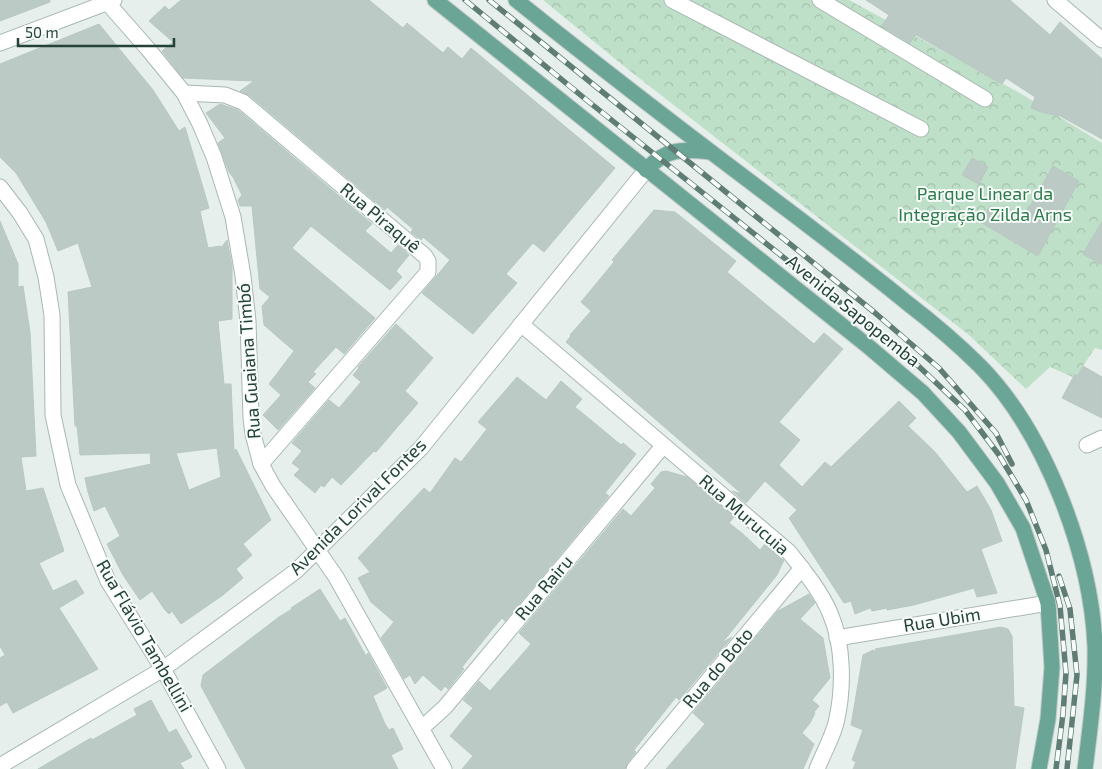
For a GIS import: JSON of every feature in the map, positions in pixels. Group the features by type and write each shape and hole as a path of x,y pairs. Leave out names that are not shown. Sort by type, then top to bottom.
{"main road":[{"name":"Avenida Sapopemba","path":"435,0 869,347 923,393 960,432 997,483 1022,528 1048,603 1052,667 1048,719 1039,769"},
{"path":"516,0 941,330 981,367 1016,408 1048,466 1076,539 1090,594 1095,647 1093,712 1085,769"},
{"path":"646,170 654,161 665,154 678,150 711,152"}],"street":[{"path":"672,0 921,129"},
{"path":"820,0 985,99"},
{"path":"1055,0 1102,40"},
{"path":"0,43 108,1"},
{"name":"Rua Guaiana Timbó","path":"108,1 184,93 214,157 233,217 247,307 249,383 253,434 261,464 273,486 336,577 444,769"},
{"name":"Rua Piraquê","path":"184,93 225,95 243,102 425,256 428,261 428,272 261,464"},
{"name":"Avenida Lorival Fontes","path":"0,766 163,669 296,571 421,448 646,170"},
{"name":"Rua Flávio Tambellini","path":"0,187 20,213 36,239 45,270 52,315 53,415 68,485 108,581 163,669 218,769"},
{"name":"Rua Murucuia","path":"521,324 789,552 816,587 830,614 837,638 841,676 836,724 817,769"},
{"path":"1088,445 1102,438"},
{"name":"Rua Rairu","path":"422,728 445,707 663,446"},
{"name":"Rua do Boto","path":"634,769 802,568"},
{"name":"Rua Ubim","path":"837,638 1048,603"}],"green space":[{"name":"Parque Linear da Integração Zilda Arns","path":"543,0 849,0 1018,92 1102,143 1102,350 1095,348 1075,378 1050,367 1026,389 969,335 630,71"}],"building":[{"path":"0,0 50,0 50,2 0,21"},
{"path":"181,0 369,0 403,28 407,23 443,53 448,47 462,59 471,48 615,168 544,252 533,243 506,274 517,283 473,334 422,293 450,260 423,237 421,240 411,232 413,229 387,207 385,210 249,95 240,91 254,81 183,78 162,51 173,42 149,21 165,6 169,10"},
{"path":"866,0 1010,0 1050,35 1060,22 1102,59 1102,139 1060,116 1031,108 1035,97 1006,78 1002,84 916,35 910,43 882,26 889,15"},
{"path":"99,24 153,90 179,131 185,127 209,208 200,211 208,248 221,246 221,248 227,240 232,266 232,319 218,321 224,384 231,384 234,451 236,449 271,520 243,544 252,555 236,569 243,578 223,595 181,624 172,611 169,614 165,610 152,591 140,600 123,575 107,544 120,536 105,506 94,511 85,478 151,464 150,453 80,455 77,426 75,426 68,292 92,287 78,243 58,251 46,222 16,173 0,157 0,64","holes":["217,448 221,477 189,490 176,453"]},
{"path":"220,104 238,110 372,224 365,231 391,253 398,245 409,255 396,271 402,277 390,290 311,226 292,248 375,318 344,354 336,347 313,372 316,374 308,382 315,388 278,430 263,415 281,395 269,384 294,351 264,325 262,306 270,297 260,289 252,206 240,206 238,200 242,195 229,172 218,143 225,138 206,113"},
{"path":"972,158 988,167 979,184 962,175"},
{"path":"1053,166 1079,181 1038,256 980,222 990,206 1020,224"},
{"path":"654,210 675,212 736,261 727,272 814,344 824,333 843,349 779,422 800,440 779,465 802,487 825,462 831,467 899,401 916,418 908,426 935,452 967,492 977,486 991,510 1002,541 981,549 997,593 977,597 974,588 914,605 887,610 887,608 872,611 870,608 855,614 851,601 844,603 789,518 797,510 765,481 746,503 732,491 742,494 566,342 591,311 581,302 614,262 612,260"},
{"path":"0,221 18,264 18,287 23,286 30,332 36,456 21,457 26,491 43,488 64,551 39,563 53,591 76,580 84,593 59,608 98,669 13,713 7,702 0,706 0,658 5,655 0,646"},
{"path":"1102,221 1102,265 1083,254"},
{"path":"396,324 433,358 405,391 418,403 376,452 374,451 341,485 332,477 324,487 321,485 315,493 294,475 300,469 292,463 302,451 292,443 329,400 339,408 361,382 353,375 358,367"},
{"path":"1083,366 1102,377 1102,418 1062,398 1075,374 1077,376"},
{"path":"517,377 546,400 561,381 582,399 575,407 621,445 623,443 636,454 605,493 609,496 505,621 502,618 491,631 462,667 464,669 448,689 445,686 441,691 423,675 415,684 410,675 404,679 381,638 394,622 371,602 358,578 370,572 358,558 424,488 430,493 455,458 461,462 487,429 478,422"},
{"path":"666,471 687,477 734,517 729,523 760,550 765,544 784,560 777,575 722,643 732,637 679,700 676,697 634,750 636,752 627,763 625,769 462,769 473,756 450,736 473,708 463,700 479,681 490,691 531,644 519,633 623,509 631,516 655,488 651,484 661,472"},
{"path":"320,589 340,621 345,618 366,656 368,653 387,688 373,696 385,724 389,730 393,728 403,749 391,755 398,769 246,769 201,686 203,675 291,608"},
{"path":"809,594 815,603 800,619 823,638 830,678 812,700 819,706 802,733 814,744 803,769 666,769 705,724 693,713 778,611"},
{"path":"1001,627 1008,629 1012,636 1014,706 1024,708 1015,769 853,769 856,762 852,760 863,730 851,725 863,655 873,650 877,653 875,649"},
{"path":"151,700 169,733 176,729 192,757 180,763 184,769 38,769 91,738 92,740 137,715 134,709"}],"railway":[{"path":"465,0 589,102 912,360 965,410 999,455 1026,500 1046,550 1060,606 1066,673 1056,769"},
{"path":"489,0 874,312 939,368 996,433 1012,464"},
{"path":"1059,576 1070,609 1077,675 1067,769"}]}
